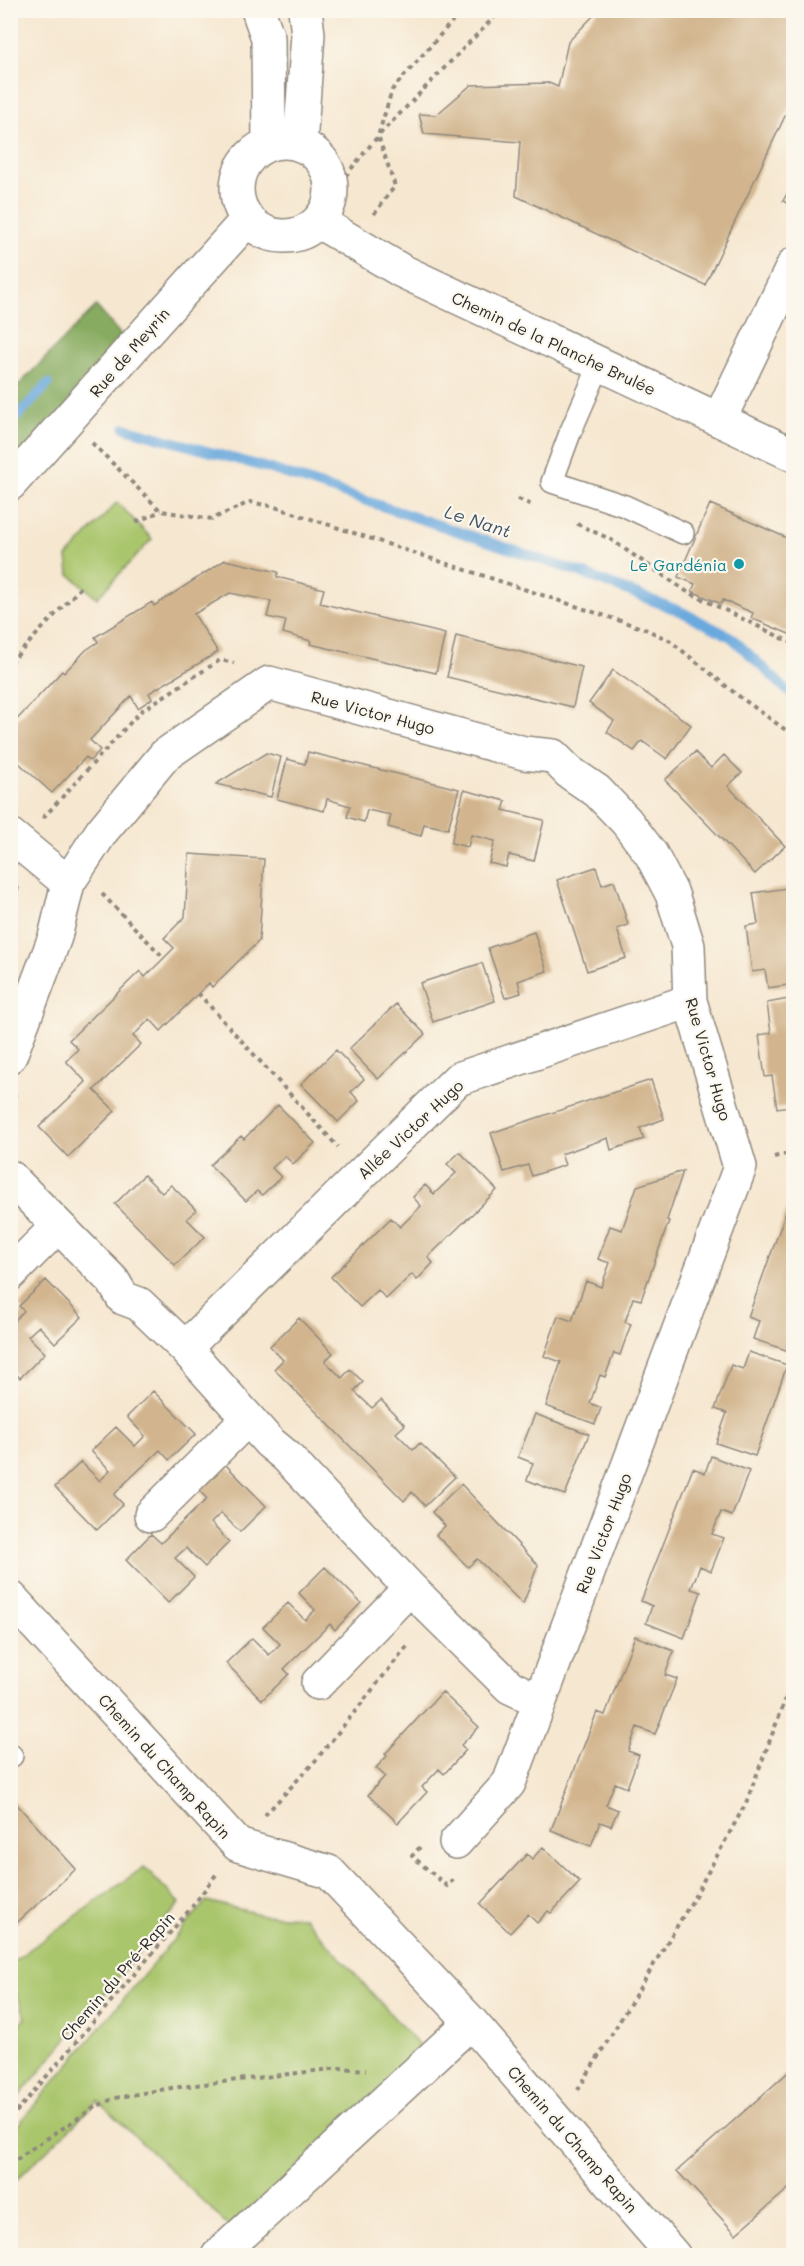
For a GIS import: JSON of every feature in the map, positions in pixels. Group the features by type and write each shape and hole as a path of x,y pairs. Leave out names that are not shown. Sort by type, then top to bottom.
{"street":[{"path":"258,10 268,38 284,144"},
{"path":"284,144 308,34 305,10"},
{"path":"284,144 313,151 323,163 330,177 325,207 306,231 291,237 274,236 259,230 247,220 239,206 236,191 238,176 245,162 256,151 284,144"},
{"name":"Chemin de la Planche Brulée","path":"325,207 352,243 402,271 794,455"},
{"name":"Rue de Meyrin","path":"10,484 70,420 247,220"},
{"path":"719,420 794,264"},
{"name":"Rue Victor Hugo","path":"10,1056 55,937 83,886 102,831 165,756 269,683 524,753 553,756 569,772 597,791 626,821 651,854 672,894 688,946 690,1001 740,1167 509,1783 449,1851"},
{"path":"15,839 83,886"},
{"name":"Allée Victor Hugo","path":"185,1348 458,1079 690,1001"},
{"path":"10,1177 113,1281 123,1298 140,1304 185,1348 247,1419 286,1456 422,1599 510,1687 540,1701"},
{"path":"10,1274 58,1226"},
{"path":"151,1515 247,1419"},
{"name":"Chemin du Champ Rapin","path":"10,1597 238,1845 329,1872 471,2022 674,2256"},
{"path":"318,1683 422,1599"},
{"path":"218,2256 471,2022"}],"lane":[{"path":"600,364 552,482 625,506 683,533"}],"path":[{"path":"352,243 395,186 378,136 392,90 462,10"},
{"path":"325,207 378,136 501,10"},
{"path":"271,247 291,245 302,250"},
{"path":"70,420 161,511"},
{"path":"518,499 539,508"},
{"path":"136,522 161,511 212,519 250,502 275,507 645,629 669,640 736,694 794,736"},
{"path":"569,521 610,539 686,591 794,644"},
{"path":"10,663 82,586"},
{"path":"15,839 141,711 220,660 240,664"},
{"path":"10,880 19,888 10,908"},
{"path":"83,886 164,958"},
{"path":"198,993 340,1150"},
{"name":"Chemin du Pré-Rapin","path":"10,2119 192,1907 238,1845 316,1760 410,1644 422,1599"},
{"path":"559,2123 691,1903 746,1803 794,1677"},
{"path":"449,1851 447,1886 412,1856 449,1851"},
{"path":"10,2166 22,2155 95,2107 115,2098 171,2088 340,2067 415,2074"}],"green space":[{"path":"96,306 121,335 59,416 11,467 10,394"},
{"path":"117,502 152,539 97,598 69,574 67,557"},
{"path":"144,1867 180,1903 11,2106 11,2031 26,2018 11,1980 11,1963"},
{"path":"206,1901 264,1915 304,1917 422,2049 232,2229 98,2101 11,2185 11,2133"}],"building":[{"path":"599,10 794,10 794,97 705,285 516,196 520,142 424,134 419,114 436,115 471,85 549,83 558,87 568,42"},
{"path":"788,192 794,195 794,207 783,201"},
{"name":"Le Gardénia","path":"710,504 794,541 794,636 751,618 753,613 723,600 721,604 692,591 695,584 678,577"},
{"path":"225,560 278,572 277,577 324,589 320,603 445,634 436,673 310,644 311,641 283,633 286,621 267,617 271,601 230,593 194,614 218,652 149,693 152,699 138,708 131,696 90,740 100,750 90,761 86,757 52,793 10,755 10,727 62,671 64,673 86,650 98,642 95,637 152,602 154,606"},
{"path":"456,636 582,667 573,707 447,677"},
{"path":"613,670 691,725 667,759 642,741 634,751 607,732 614,721 589,703"},
{"path":"308,752 459,789 448,829 424,824 421,836 388,827 391,815 367,810 364,822 347,817 350,806 327,799 324,811 277,799 287,759 305,764"},
{"path":"695,752 711,768 724,755 742,773 728,786 785,846 755,874 665,780"},
{"path":"266,753 281,757 271,797 216,784"},
{"path":"464,790 506,801 503,810 544,820 534,861 509,855 506,867 489,863 495,841 471,835 468,847 451,843"},
{"path":"189,854 264,859 259,941 212,987 209,983 161,1031 150,1019 133,1036 141,1044 94,1090 115,1111 68,1157 39,1127 86,1082 66,1061 78,1049 69,1040 140,971 145,977 174,948 164,938 185,917"},
{"path":"596,867 602,885 614,881 623,908 628,925 617,929 626,958 587,971 557,880"},
{"path":"794,887 794,984 768,988 765,970 752,972 746,926 758,924 753,893"},
{"path":"534,932 547,971 518,981 521,993 505,998 488,948"},
{"path":"482,963 495,1001 433,1022 420,983"},
{"path":"794,998 794,1127 792,1127 789,1106 777,1108 772,1076 765,1077 759,1035 771,1033 767,1003"},
{"path":"396,1004 425,1034 378,1079 349,1049"},
{"path":"336,1050 364,1079 351,1092 359,1101 338,1122 301,1084"},
{"path":"651,1080 664,1119 640,1128 644,1139 611,1150 608,1138 561,1154 565,1165 532,1176 528,1165 504,1172 491,1133"},
{"path":"278,1105 315,1143 293,1164 285,1156 272,1168 281,1177 262,1195 257,1191 246,1201 210,1165 241,1136 244,1139"},
{"path":"460,1152 497,1190 428,1257 433,1263 417,1280 412,1274 386,1299 378,1290 360,1307 331,1277 391,1218 400,1227 421,1206 413,1197 425,1185 434,1194 456,1173 447,1164"},
{"path":"683,1171 667,1220 669,1221 641,1300 633,1298 625,1322 631,1324 620,1355 614,1353 605,1377 600,1375 590,1403 601,1408 595,1424 546,1406 561,1362 544,1356 558,1316 572,1321 586,1281 601,1287 610,1263 598,1259 610,1226 622,1230 637,1186"},
{"path":"144,1175 162,1193 171,1185 196,1210 187,1219 205,1237 175,1265 115,1204"},
{"path":"794,1190 794,1347 792,1352 753,1339 759,1321 748,1317"},
{"path":"46,1280 82,1317 55,1343 39,1326 28,1336 45,1353 20,1378 10,1368 10,1325 24,1311 19,1306"},
{"path":"299,1318 333,1353 325,1361 342,1378 350,1369 363,1382 354,1391 372,1408 381,1400 405,1425 396,1433 413,1450 420,1443 455,1477 425,1506 412,1492 404,1501 274,1369 283,1360 270,1346"},
{"path":"749,1352 787,1365 755,1456 716,1443 727,1413 715,1409 731,1365 743,1369"},
{"path":"153,1391 196,1434 169,1460 160,1450 124,1484 114,1495 123,1504 97,1530 55,1487 81,1462 100,1481 110,1470 91,1451 116,1427 135,1446 145,1436 127,1417"},
{"path":"535,1414 589,1434 565,1495 527,1480 533,1463 518,1457"},
{"path":"711,1456 749,1471 732,1516 721,1512 712,1534 724,1538 711,1571 700,1566 691,1589 701,1592 684,1638 646,1623 652,1606 641,1601 693,1468 705,1473"},
{"path":"224,1463 266,1506 240,1532 221,1513 211,1523 229,1542 205,1567 186,1548 175,1558 194,1577 168,1603 126,1560 151,1534 161,1543 207,1499 198,1489"},
{"path":"461,1484 538,1565 523,1604 477,1559 468,1567 436,1535 445,1526 432,1512"},
{"path":"325,1567 361,1603 335,1630 330,1624 294,1659 284,1669 289,1674 262,1700 226,1663 252,1638 269,1655 280,1644 263,1627 288,1603 305,1620 315,1610 299,1593"},
{"path":"635,1636 674,1651 665,1675 677,1679 655,1734 637,1727 628,1751 639,1755 627,1788 615,1783 606,1805 618,1810 611,1826 600,1822 591,1846 551,1830 597,1712 605,1715"},
{"path":"442,1692 479,1727 461,1745 466,1750 444,1774 439,1769 422,1787 427,1792 398,1823 368,1795 385,1776 376,1768 387,1756 385,1754"},
{"path":"10,1797 76,1869 10,1929"},
{"path":"543,1847 580,1882 551,1913 548,1911 537,1923 528,1914 510,1933 480,1904 527,1854 532,1859"},
{"path":"794,2067 794,2184 736,2234 677,2171"}],"waterway":[{"name":"Le Nant","path":"10,424 48,384"},
{"name":"Le Nant","path":"125,428 271,469 582,573 682,612 731,637 794,697"}],"place":[{"name":"Le Gardénia","path":"739,564"}]}
